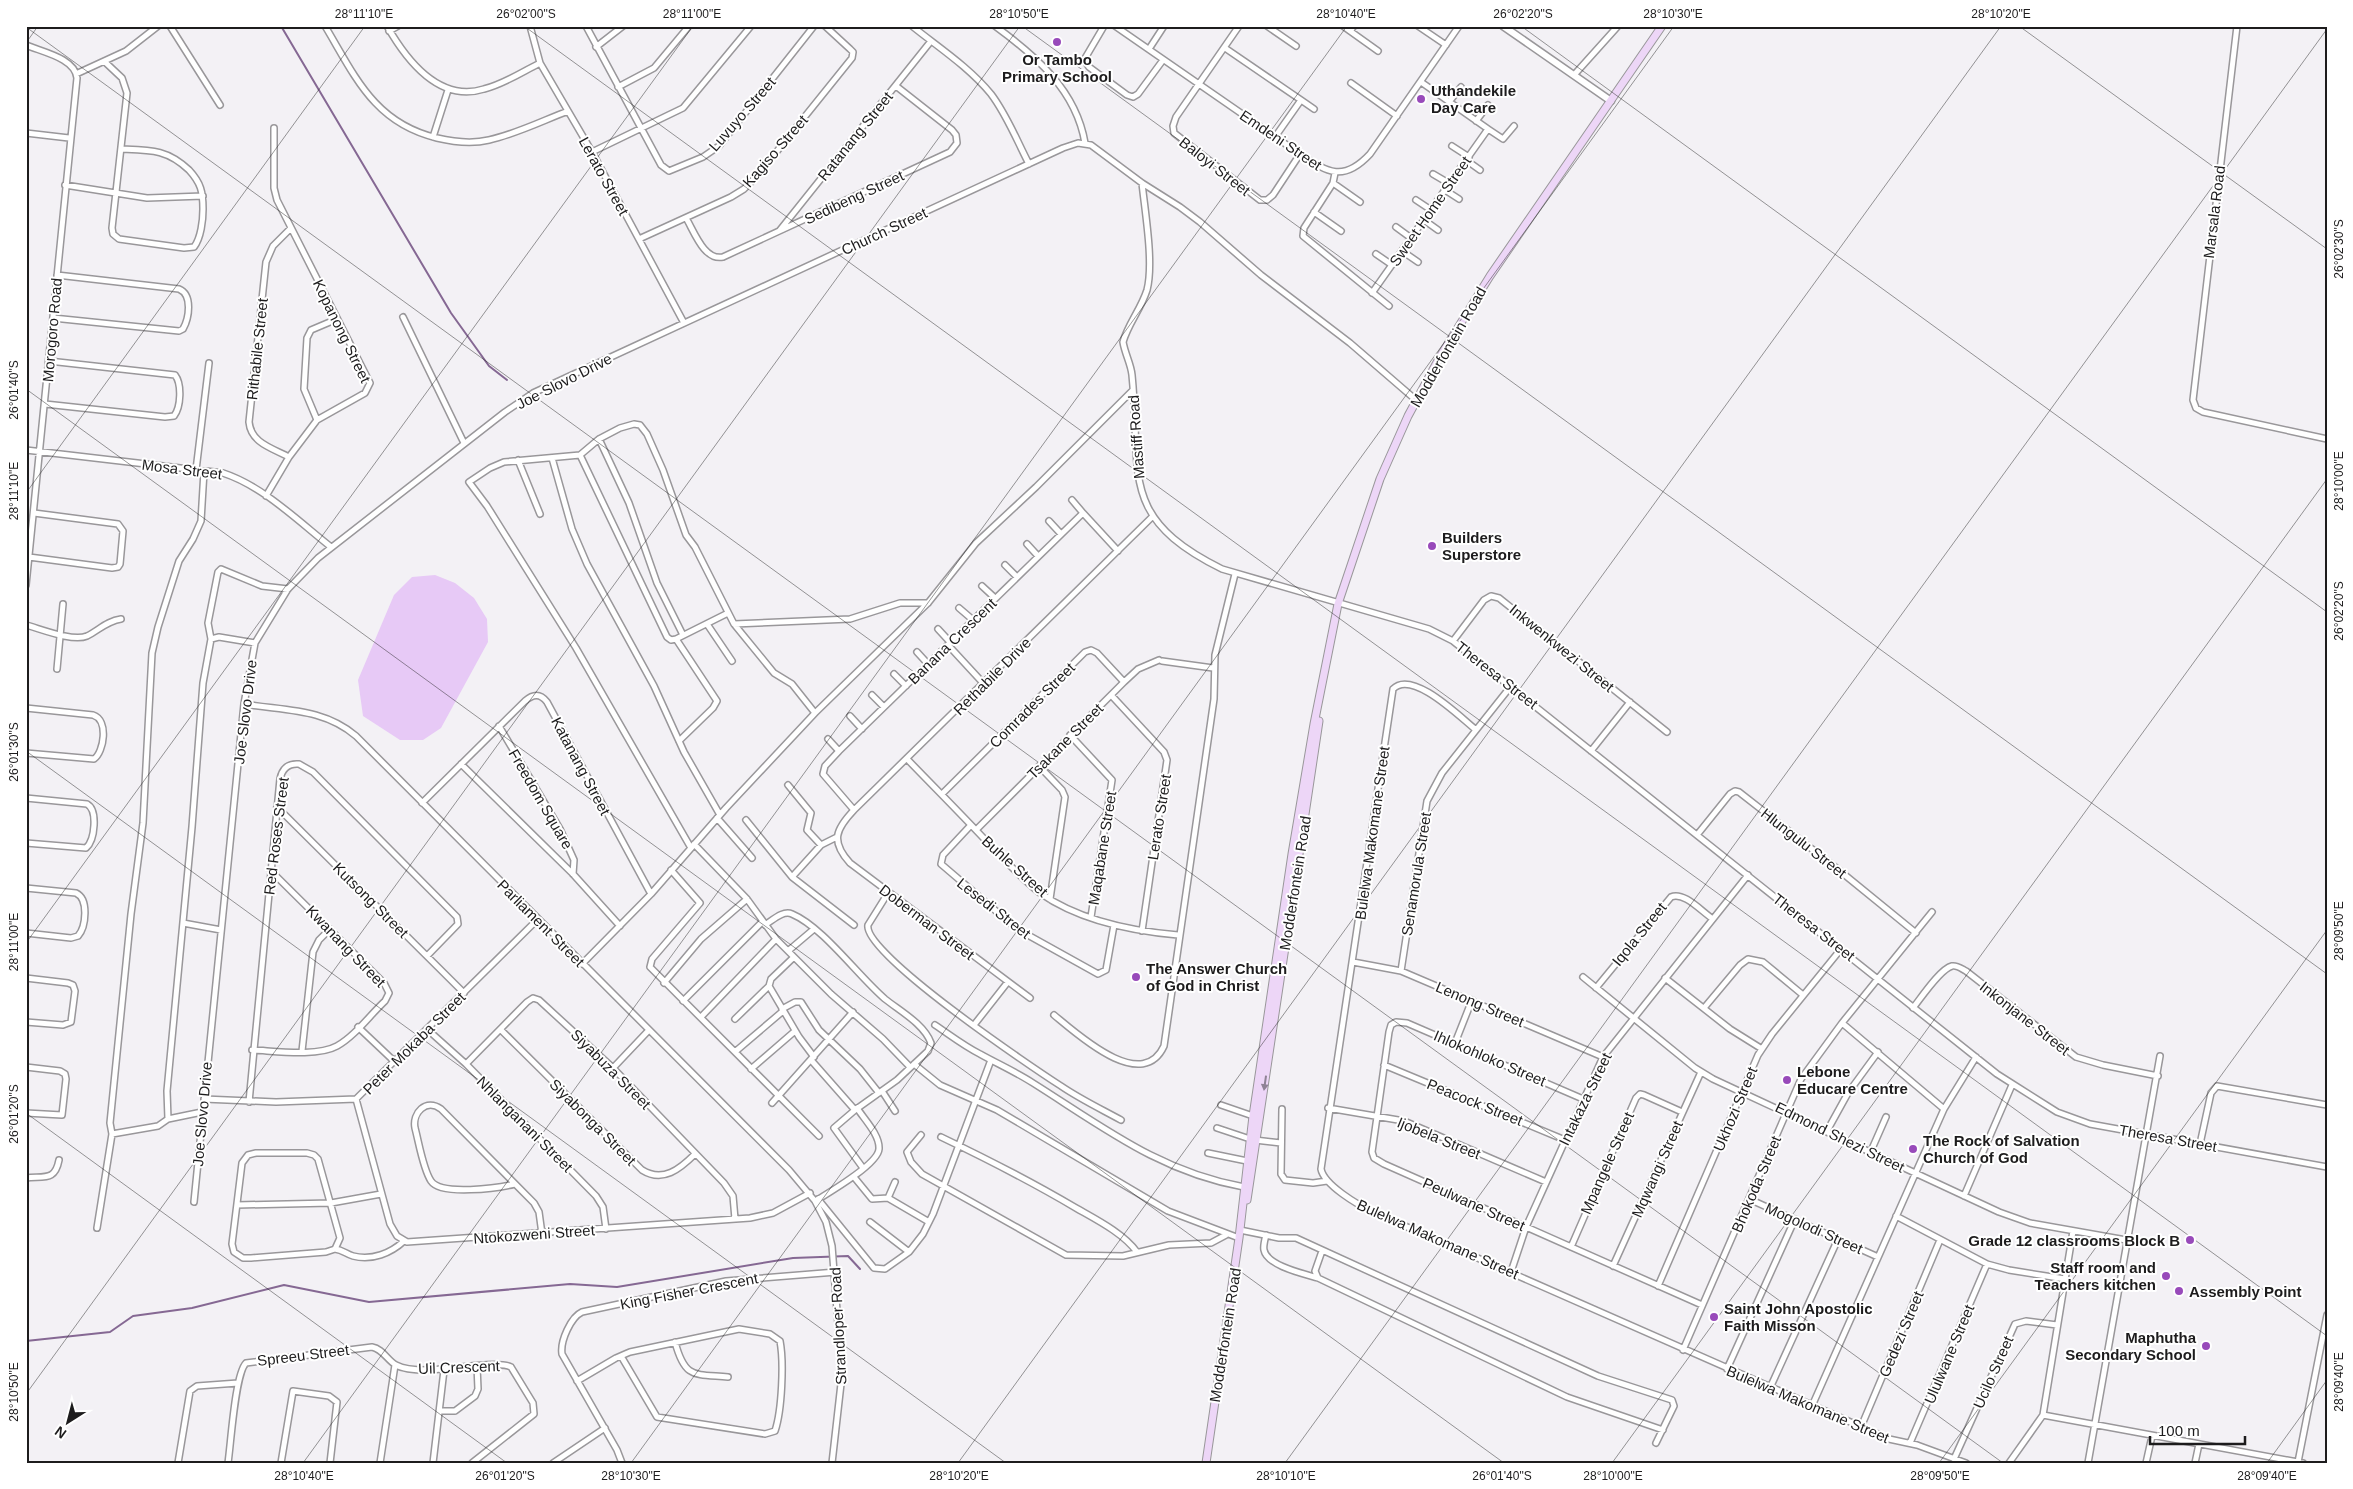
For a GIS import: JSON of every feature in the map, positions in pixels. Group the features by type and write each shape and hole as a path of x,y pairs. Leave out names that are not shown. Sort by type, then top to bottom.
{"main road":[{"name":"Modderfontein Road","path":"1243,1208 1247,1196 1253,1116 1292,854 1338,604 1380,479 1416,400 1440,355 1485,284 1662,26"},
{"name":"Modderfontein Road","path":"1206,1463 1240,1234 1247,1161 1252,1140 1319,725 1319,706"}],"street":[{"path":"26,46 66,62 74,68 76,74 105,62 136,44 158,26"},
{"path":"170,26 204,76 220,105"},
{"path":"325,26 361,86 379,109 402,125 433,137 466,142 489,140 568,111"},
{"path":"398,26 388,29 402,51 420,71 433,82 448,90 464,93 483,90 540,64"},
{"name":"Lerato Street","path":"530,26 540,64 592,152 684,323"},
{"name":"Luvuyo Street","path":"586,26 661,165 667,170 674,170 709,154 723,142 814,26"},
{"path":"596,47 623,26"},
{"path":"618,87 654,68 689,26"},
{"path":"592,152 678,111 688,104 751,26"},
{"name":"Kagiso Street","path":"639,239 731,197 751,182 850,61 853,52 824,26"},
{"path":"912,26 973,76 990,93 1006,117 1029,164"},
{"path":"995,26 1029,52 1055,79 1078,114 1085,143 1097,148 1142,183 1200,222 1248,264 1329,326 1416,400"},
{"path":"1104,26 1084,60 1089,67 1127,95 1133,97 1140,92 1163,60"},
{"name":"Emdeni Street","path":"1115,26 1300,154 1327,171 1335,173 1345,171 1364,161 1459,26"},
{"path":"1149,50 1164,26"},
{"name":"Baloyi Street","path":"1239,26 1176,117 1173,126 1174,133 1256,199 1267,200 1272,195 1300,154"},
{"path":"1267,26 1296,46"},
{"path":"1343,26 1352,29 1378,51"},
{"path":"1418,26 1446,46"},
{"path":"1503,26 1612,101"},
{"path":"1574,75 1618,26"},
{"name":"Marsala Road","path":"2237,26 2192,398 2196,408 2203,412 2327,439"},
{"name":"Ratanang Street","path":"779,230 931,41"},
{"path":"1225,48 1314,109"},
{"path":"105,62 122,78 126,87 112,228 116,237 184,248 190,248 196,244 203,216 203,196 199,182 175,158 159,152 120,149"},
{"name":"Morogoro Road","path":"26,585 76,74"},
{"path":"1421,82 1503,138 1514,126"},
{"path":"1351,83 1397,116"},
{"name":"Sedibeng Street","path":"686,218 706,252 715,258 723,257 779,230 869,191 946,154 954,148 957,140 952,130 896,86"},
{"path":"1449,102 1460,87"},
{"path":"433,137 448,90"},
{"path":"1275,137 1301,100"},
{"path":"1476,121 1488,105"},
{"name":"Kopanong Street","path":"266,496 289,457 317,420 365,393 370,386 275,195 274,128"},
{"name":"Sweet Home Street","path":"1372,292 1488,129"},
{"path":"26,134 69,138"},
{"name":"Church Street","path":"684,323 1072,144 1085,143"},
{"path":"1452,146 1480,170"},
{"path":"1335,173 1333,183 1302,233 1306,239 1388,306"},
{"path":"1433,174 1450,184"},
{"name":"Mastiff Road","path":"1142,183 1148,250 1148,287 1143,303 1123,342 1131,365 1138,480 1152,517 1168,535 1193,553 1222,569 1338,604"},
{"path":"1333,183 1360,202"},
{"path":"65,185 154,198 203,196"},
{"path":"1445,190 1459,199"},
{"path":"1416,200 1431,210"},
{"path":"1314,212 1341,231"},
{"path":"1424,220 1438,230"},
{"path":"1396,226 1411,238"},
{"name":"Rithabile Street","path":"289,457 254,438 250,431 249,422 266,262 273,246 291,228"},
{"path":"1402,251 1418,262"},
{"path":"1376,254 1392,265"},
{"path":"53,318 179,331 185,327 187,316 187,294 179,289 57,276"},
{"path":"403,317 431,379 464,443"},
{"path":"317,420 304,389 307,338 311,330 337,319"},
{"name":"Joe Slovo Drive","path":"194,1202 244,704 256,643 288,589 331,547 464,443 533,394 684,323"},
{"path":"45,404 164,417 174,416 178,409 180,383 175,375 49,361"},
{"path":"196,470 209,363"},
{"path":"582,964 651,894 718,817 815,714 928,603 976,544 1036,488 1133,390"},
{"path":"815,714 792,684 774,674 734,624 697,550 686,535 667,480 645,430 637,424 630,424 599,439 580,455 504,462 490,468 469,482 492,514 576,648 693,846 747,899 776,939 794,957 912,1065 940,1085 997,1110 1161,1207 1226,1235"},
{"path":"599,439 629,503 657,583 683,635"},
{"name":"Mosa Street","path":"26,450 232,476 266,496 331,547"},
{"path":"580,455 667,637 672,640 676,639 728,613"},
{"path":"552,458 572,529 587,564 654,686 678,741 718,817 752,858"},
{"path":"518,460 540,514"},
{"path":"96,1228 112,1134 110,1123 120,1018 143,823 152,653 158,627 179,561 193,539 201,521 204,471"},
{"path":"1072,500 1118,551"},
{"name":"Banana Crescent","path":"854,810 823,774 825,766 839,750 1083,513"},
{"path":"29,557 112,568 118,567 120,564 123,530 118,524 34,514"},
{"name":"Rethabile Drive","path":"837,837 840,827 854,810 908,760 1152,517"},
{"path":"1048,521 1061,534"},
{"path":"1027,544 1038,556"},
{"path":"1005,565 1016,577"},
{"path":"168,1119 167,1092 202,692 211,639 208,629 209,617 220,570 258,584 288,589"},
{"path":"1054,1016 1097,1049 1114,1059 1140,1063 1148,1062 1158,1056 1165,1040 1178,935 1214,699 1213,668 1235,574"},
{"path":"982,586 995,598"},
{"name":"Inkwenkwezi Street","path":"1453,640 1484,600 1494,596 1505,602 1630,702 1591,751"},
{"path":"734,624 850,619 900,603 928,603"},
{"path":"57,669 63,604"},
{"name":"Theresa Street","path":"1338,604 1429,629 1453,640 2012,1085 2074,1119 2327,1167"},
{"path":"959,608 973,620"},
{"path":"26,625 60,634 84,637 107,622 121,619"},
{"path":"707,624 732,661"},
{"path":"938,629 984,684"},
{"path":"211,639 219,637 256,643"},
{"path":"676,639 717,701 713,708 678,741"},
{"name":"Comrades Street","path":"942,794 1086,652 1091,650 1097,654 1124,682"},
{"path":"917,652 928,664"},
{"name":"Tsakane Street","path":"974,828 1138,669 1160,661 1213,668"},
{"path":"894,674 906,686"},
{"name":"Bulelwa Makomane Street","path":"1475,729 1426,691 1404,684 1397,685 1393,689 1353,962 1328,1108 1321,1169 1327,1181 1349,1198 1373,1212 1683,1350 1861,1428 1897,1442 1910,1444 1966,1463"},
{"name":"Senamorula Street","path":"1401,971 1427,801 1442,773 1511,686"},
{"name":"Katanang Street","path":"422,803 529,698 536,695 544,698 651,894"},
{"path":"872,695 884,707"},
{"name":"Lerato Street","path":"1111,695 1164,752 1167,760 1142,931"},
{"path":"1630,702 1667,732"},
{"name":"Parliament Street","path":"244,704 309,713 337,722 356,736 810,1193"},
{"path":"26,708 93,715 100,718 103,727 100,752 94,759 26,753"},
{"path":"850,716 862,729"},
{"name":"Freedom Square","path":"499,726 560,829 574,860 573,874"},
{"name":"Maqabane Street","path":"1070,735 1112,780 1091,917"},
{"path":"828,739 839,750"},
{"name":"Buhle Street","path":"908,760 1029,883 1050,899 1114,925 1142,931 1178,935"},
{"name":"Red Roses Street","path":"249,1102 252,1050 277,807 282,772 291,764 304,766 394,852 459,920 454,930 428,956"},
{"name":"Freedom Square","path":"461,764 573,874 620,926"},
{"path":"1040,766 1062,790 1065,797 1050,899"},
{"path":"788,785 810,810 811,816 807,830 821,845"},
{"name":"Hlungulu Street","path":"1697,835 1730,794 1735,791 1739,792 1916,933"},
{"path":"26,798 87,804 94,810 94,817 91,841 86,848 26,843"},
{"name":"Kutsong Street","path":"277,807 464,994"},
{"path":"746,820 792,877 854,925"},
{"name":"Lesedi Street","path":"974,828 942,855 941,864 1017,929 1098,974 1106,970 1114,925"},
{"path":"792,877 821,845 837,837"},
{"name":"Doberman Street","path":"837,837 838,846 842,854 860,872 1007,983 1030,998"},
{"path":"671,870 700,903 650,962 650,967 664,983 736,1052 778,1097 820,1136"},
{"name":"Kwanang Street","path":"252,1050 302,1051 331,1049 344,1042 386,999 389,989 271,871"},
{"name":"Intakaza Street","path":"1511,1272 1526,1227 1603,1058 1664,978 1748,875"},
{"path":"26,888 76,893 82,896 85,902 82,929 76,937 26,933"},
{"path":"888,893 868,925 869,935 909,975 974,1026 1063,1087 1120,1120"},
{"name":"Iqola Street","path":"1596,988 1671,897 1678,895 1684,898 1712,919"},
{"path":"664,983 711,929 747,899"},
{"path":"1879,979 1932,912"},
{"path":"684,1001 764,923 783,913 791,913 814,929 865,980 917,1025 930,1040 930,1048 897,1080 856,1109 834,1128 863,1168"},
{"name":"Peter Mokaba Street","path":"204,1099 249,1102 341,1101 356,1099 428,1030 537,920"},
{"path":"183,923 222,930"},
{"path":"302,1051 313,952 320,940 330,929"},
{"path":"788,951 814,929"},
{"path":"700,1016 776,939"},
{"name":"Ukhozi Street","path":"1658,1286 1762,1049 1841,949"},
{"path":"735,1019 769,986 771,979 794,957"},
{"path":"1704,1008 1740,965 1748,959 1763,962 1803,995"},
{"name":"Lenong Street","path":"1353,962 1401,971 1603,1058"},
{"name":"Inkonjane Street","path":"1913,1008 1944,971 1952,966 1956,966 1966,971 2076,1057 2103,1065 2158,1076"},
{"name":"Edmond Shezi Street","path":"1582,977 1701,1072 1964,1196 2030,1223 2126,1240"},
{"path":"26,978 68,982 76,990 70,1022 63,1025 26,1022"},
{"path":"1664,978 1730,1029 1762,1049"},
{"name":"Bhokoda Street","path":"1683,1350 1787,1111 1808,1068 1879,979"},
{"path":"974,1026 1007,983"},
{"path":"769,986 813,1059 875,1134 879,1146 877,1155 854,1177 817,1200 877,1269 885,1269 909,1252 929,1222 945,1187 975,1099 991,1060"},
{"name":"Siyabuza Street","path":"466,1064 530,1000 539,1000 613,1068 729,1189 733,1196 735,1219"},
{"path":"1455,1043 1472,1000"},
{"path":"736,1052 782,1010 795,1002 801,1002 816,1026 860,1069 895,1111"},
{"path":"772,1104 853,1012"},
{"name":"Ihlokohloko Street","path":"1396,1022 1407,1023 1583,1099"},
{"name":"Peulwane Street","path":"1396,1022 1390,1028 1372,1152 1378,1162 1702,1306"},
{"path":"1842,1023 1944,1109"},
{"path":"935,1025 1163,1163 1209,1180 1244,1187"},
{"path":"358,1027 395,1062"},
{"name":"Nhlanganani Street","path":"428,1030 466,1064 596,1196 603,1207 606,1229"},
{"name":"Siyabonga Street","path":"501,1030 642,1170 652,1175 670,1173 682,1167 695,1154"},
{"path":"613,1068 649,1030"},
{"path":"751,1069 795,1031"},
{"path":"1827,1131 1848,1093 1878,1052"},
{"path":"2088,1463 2126,1240 2158,1076 2160,1056"},
{"path":"1812,1406 1944,1109 1976,1058"},
{"name":"Peacock Street","path":"1384,1065 1565,1140"},
{"path":"26,1067 60,1072 65,1074 66,1080 62,1115 26,1113"},
{"name":"Mqwangi Street","path":"1614,1266 1701,1072"},
{"path":"1964,1196 2012,1085"},
{"path":"2200,1144 2211,1093 2217,1086 2327,1105"},
{"name":"Mpangele Street","path":"1571,1247 1636,1098 1640,1094 1644,1095 1682,1112"},
{"path":"335,1249 340,1238 320,1162 314,1155 256,1153 248,1155 242,1164 232,1247 239,1256 251,1258 326,1252 335,1249 345,1251 353,1256 368,1257 387,1254 404,1241 392,1229 356,1099"},
{"path":"515,1184 451,1190 436,1186 430,1178 415,1128 414,1119 417,1114 428,1105 437,1106 515,1184 537,1207 542,1234"},
{"path":"1221,1105 1253,1116"},
{"name":"Ijobela Street","path":"1328,1108 1413,1124 1546,1182"},
{"path":"1282,1109 1281,1174 1286,1180 1313,1183 1327,1181"},
{"path":"112,1134 158,1126 168,1119 202,1112"},
{"path":"1871,1151 1886,1117"},
{"path":"1217,1128 1252,1140 1281,1143"},
{"path":"920,1135 908,1150 907,1155 922,1174 1066,1255 1114,1257 1169,1245 1211,1243 1226,1235 1266,1235 1279,1238 1296,1238 1477,1319 1598,1376 1672,1400 1674,1406 1656,1443"},
{"path":"940,1137 1030,1182 1099,1222 1124,1239 1137,1252"},
{"path":"1208,1153 1247,1161"},
{"path":"26,1178 53,1175 57,1172 59,1160"},
{"path":"854,1177 872,1199 888,1198 929,1222"},
{"path":"888,1198 888,1192 895,1182"},
{"name":"Strandloper Road","path":"810,1193 817,1200 829,1231 836,1272 842,1375 832,1463"},
{"name":"Ntokozweni Street","path":"404,1241 415,1242 542,1234 735,1219 774,1214 810,1193"},
{"path":"237,1205 331,1203 381,1194"},
{"name":"Mogolodi Street","path":"1750,1199 1878,1257"},
{"path":"1896,1216 1987,1264 2025,1273 2065,1279"},
{"path":"1727,1369 1795,1219"},
{"path":"870,1222 909,1252"},
{"path":"2009,1463 2043,1415 2073,1231"},
{"path":"1266,1235 1264,1250 1267,1258 1282,1266 1318,1278 1567,1397 1663,1430"},
{"path":"1770,1388 1838,1239"},
{"name":"Gedezi Street","path":"1861,1428 1940,1240"},
{"path":"1318,1278 1315,1271 1322,1251"},
{"name":"Ululwane Street","path":"1910,1444 1987,1264"},
{"name":"King Fisher Crescent","path":"577,1381 561,1352 575,1316 582,1312 726,1281 836,1272"},
{"path":"2043,1415 2301,1462 2327,1315"},
{"name":"Ucilo Street","path":"1954,1459 2015,1324 2026,1321 2057,1325"},
{"path":"621,1356 657,1417 765,1434 775,1431 782,1370 780,1343 776,1336 739,1328 621,1356 577,1381 622,1463"},
{"path":"676,1342 682,1363 688,1370 699,1374 728,1377"},
{"name":"Spreeu Street","path":"228,1463 238,1383 242,1368 249,1362 367,1347 376,1348 395,1365"},
{"name":"Uil Crescent","path":"395,1365 418,1370 444,1370 502,1364 511,1367 533,1403 535,1411 532,1418 472,1463"},
{"path":"380,1463 395,1365"},
{"path":"440,1411 455,1411 475,1396 478,1390 477,1366"},
{"path":"433,1463 444,1370"},
{"path":"178,1463 190,1391 197,1386 238,1383"},
{"path":"281,1463 293,1391 329,1396 336,1400 337,1412 330,1463"},
{"path":"554,1463 604,1428"},
{"path":"2146,1463 2152,1436"},
{"path":"2195,1463 2199,1444"}],"shaded area":[{"path":"435,575 455,583 474,598 487,619 488,642 441,728 423,740 400,740 363,716 358,680 394,595 412,577"}],"waterway":[{"path":"281,26 451,313 489,366 507,380"},
{"path":"26,1341 110,1332 133,1316 192,1308 284,1285 369,1302 570,1284 617,1287 793,1258 848,1256 860,1269"}],"place":[{"name":"Or Tambo Primary School","path":"1057,42"},
{"name":"Uthandekile Day Care","path":"1421,99"},
{"name":"Builders Superstore","path":"1432,546"},
{"name":"The Answer Church of God in Christ","path":"1136,977"},
{"name":"Lebone Educare Centre","path":"1787,1080"},
{"name":"The Rock of Salvation Church of God","path":"1913,1149"},
{"name":"Grade 12 classrooms Block B","path":"2190,1240"},
{"name":"Staff room and Teachers kitchen","path":"2166,1276"},
{"name":"Assembly Point","path":"2179,1291"},
{"name":"Saint John Apostolic Faith Misson","path":"1714,1317"},
{"name":"Maphutha Secondary School","path":"2206,1346"}]}
